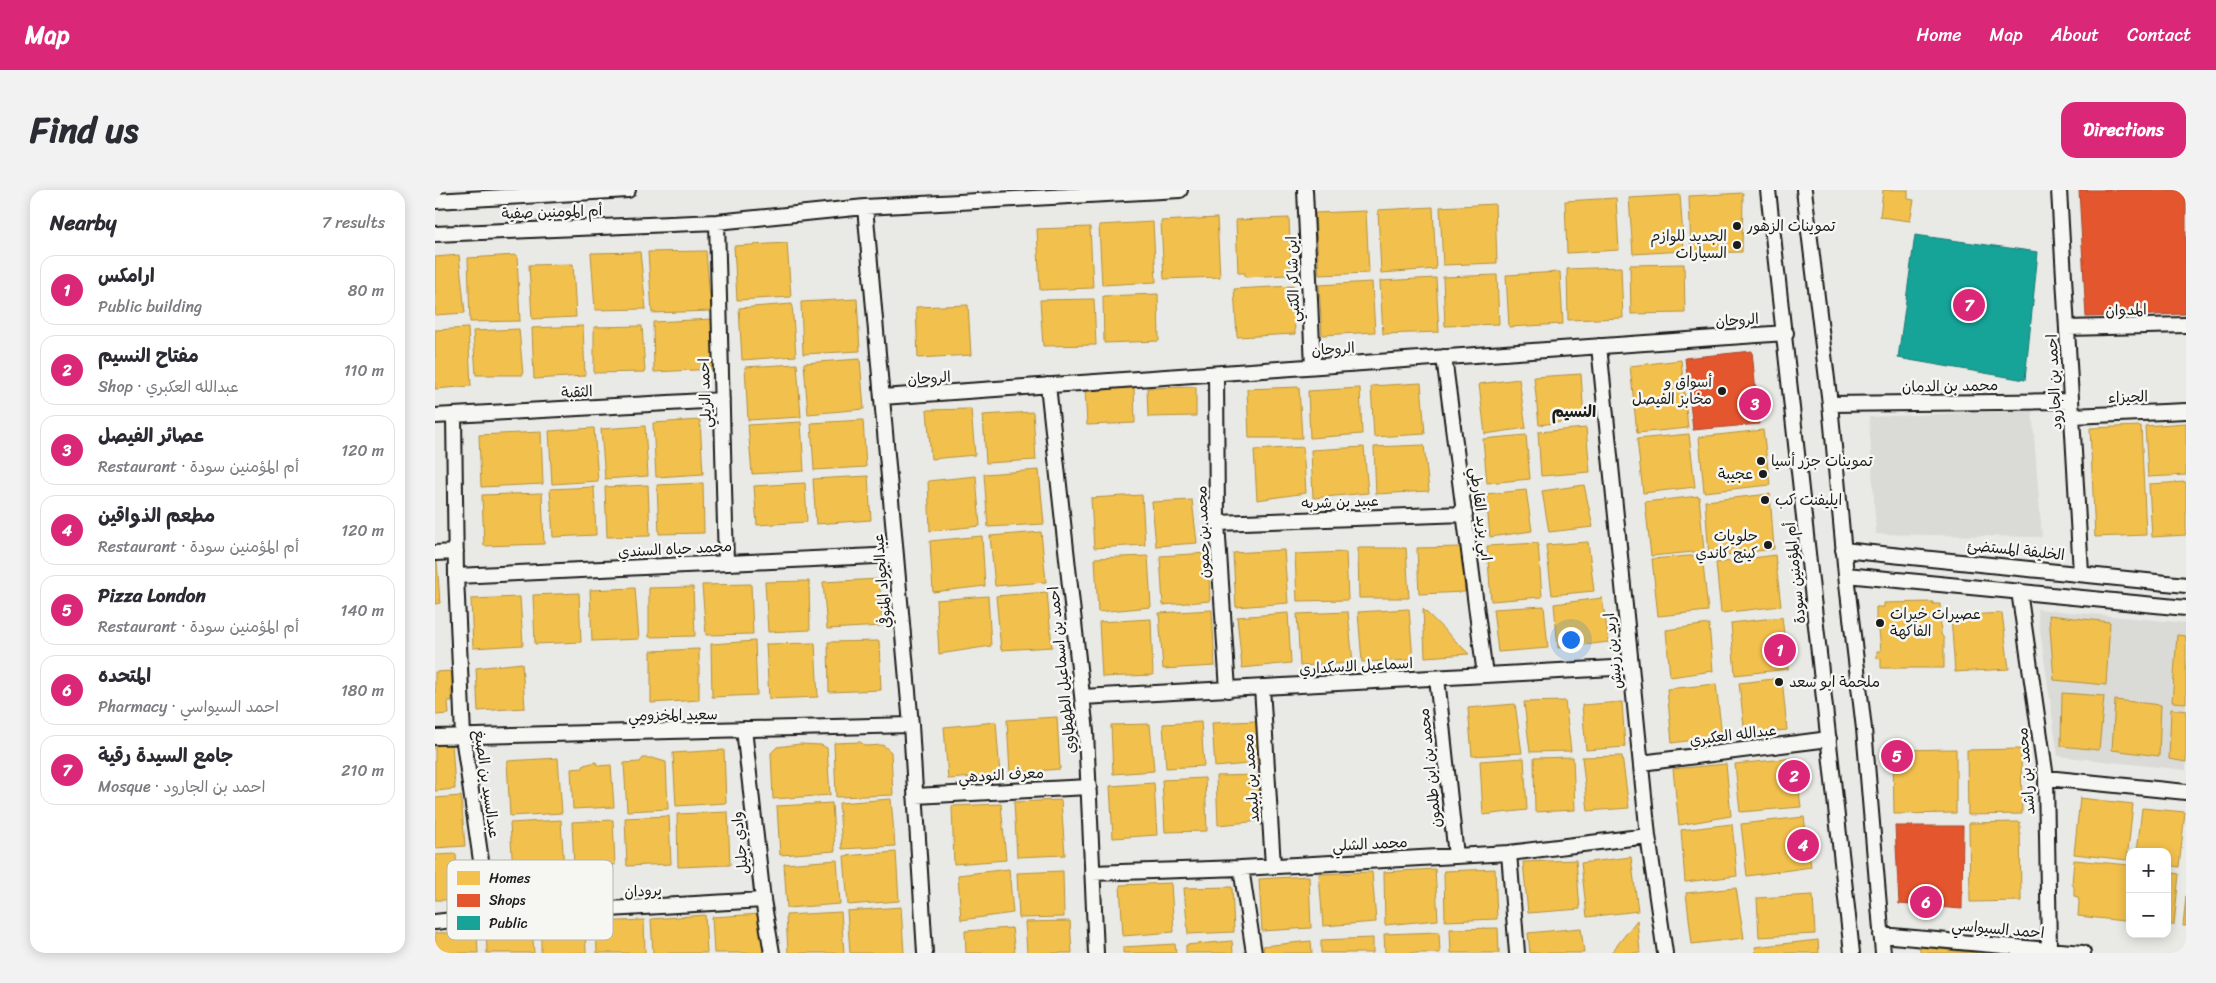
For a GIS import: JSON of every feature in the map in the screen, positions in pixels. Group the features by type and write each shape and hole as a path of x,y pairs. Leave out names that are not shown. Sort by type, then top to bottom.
{"street":[{"name":"أم المومنين صفية","path":"435,201 475,195 628,190"},
{"name":"أم المومنين صفية","path":"435,234 717,222 865,207 1180,190"},
{"name":"ابن شاكر الكتبي","path":"1305,190 1313,366"},
{"name":"أم المؤمنين سودة","path":"1768,190 1852,953"},
{"path":"1804,190 1830,404 1843,550 1864,729 1883,953"},
{"name":"احمد بن الجارود","path":"2059,190 2081,573"},
{"name":"عبدالجواد المنوفي","path":"865,207 911,725 925,953"},
{"name":"احمد الزيلي","path":"717,222 727,563"},
{"name":"المدوان","path":"2067,328 2186,325"},
{"name":"الروحان","path":"882,397 1785,333"},
{"name":"اربد بن رنيش","path":"1599,346 1648,836 1665,953"},
{"name":"ابي يزيد القارطي","path":"1444,357 1485,675"},
{"name":"محمد بن حمون","path":"1216,374 1217,523 1228,690"},
{"name":"احمد بن اسماعيل الطهطاوي","path":"1048,385 1083,697 1089,787 1095,953"},
{"name":"الثقبة","path":"435,416 722,400"},
{"name":"محمد بن الدمان","path":"1830,404 2071,400"},
{"name":"الحيزاء","path":"2072,416 2186,411"},
{"name":"عبدالسيد بن الصبغ","path":"454,415 456,576 463,736 481,860"},
{"name":"عبيد بن شربه","path":"1217,523 1465,514"},
{"name":"الخليفة المستضئ","path":"1843,550 2186,585"},
{"path":"435,553 456,552"},
{"name":"محمد حياه السندي","path":"456,576 896,555"},
{"path":"1846,575 2186,608"},
{"name":"محمد بن راشد","path":"2019,591 2046,778 2049,949"},
{"name":"اسماعيل الاسكداري","path":"1083,697 1631,667"},
{"name":"محمد بن ابن طلمون","path":"1437,678 1455,856"},
{"name":"محمد بن بليمد","path":"1262,688 1273,866"},
{"name":"سعيد المخزومي","path":"435,737 911,725"},
{"name":"وادي جليل","path":"743,729 763,900 772,953"},
{"name":"عبدالله العكبري","path":"1641,763 1829,739"},
{"path":"2046,778 2186,792"},
{"name":"معرف النودهي","path":"915,796 1089,787"},
{"name":"محمد الشلي","path":"1092,873 1241,868 1509,853 1648,836"},
{"path":"1509,853 1517,953"},
{"path":"1241,868 1254,953"},
{"name":"برودان","path":"613,909 763,900"},
{"name":"احمد السيواسي","path":"1881,935 2083,953"}],"shaded area":[{"path":"2032,410 2042,537 1876,534 1869,417"},
{"path":"2037,609 2186,623 2186,770 2058,756"}],"building: Homes":[{"path":"1883,190 1908,190 1908,199 1914,200 1910,221 1880,217"},
{"path":"1743,193 1742,252 1691,253 1689,196"},
{"path":"1680,195 1684,251 1633,254 1629,198"},
{"path":"1616,198 1619,250 1567,253 1565,201"},
{"path":"1495,204 1497,263 1443,265 1440,207"},
{"path":"1433,207 1436,269 1381,273 1378,210"},
{"path":"1366,211 1369,273 1319,275 1315,213"},
{"path":"1217,218 1220,277 1164,279 1161,221"},
{"path":"1289,218 1291,271 1287,271 1287,275 1245,277 1245,273 1238,273 1236,220"},
{"path":"1153,222 1156,282 1102,285 1099,225"},
{"path":"1090,227 1093,288 1040,290 1037,229"},
{"path":"787,243 791,297 737,300 734,246"},
{"path":"706,251 711,311 652,313 648,252"},
{"path":"640,252 646,309 595,310 591,253"},
{"path":"459,255 465,313 435,315 435,257"},
{"path":"517,255 520,321 470,322 468,258"},
{"path":"573,264 576,317 532,319 529,265"},
{"path":"1684,264 1685,313 1631,314 1630,265"},
{"path":"1621,267 1623,318 1568,320 1567,269"},
{"path":"1560,272 1563,324 1509,327 1506,275"},
{"path":"1497,275 1499,324 1445,326 1443,277"},
{"path":"1436,278 1439,332 1383,334 1380,281"},
{"path":"1372,282 1375,332 1322,335 1319,285"},
{"path":"1293,286 1295,334 1237,337 1234,289"},
{"path":"1158,294 1159,341 1104,343 1103,296"},
{"path":"857,299 860,351 803,354 801,302"},
{"path":"1094,299 1096,345 1043,346 1040,300"},
{"path":"792,304 796,356 742,360 739,308"},
{"path":"968,305 971,355 918,358 916,307"},
{"path":"713,319 716,369 654,372 653,322"},
{"path":"583,326 585,376 534,379 532,328"},
{"path":"642,326 645,372 594,373 594,327"},
{"path":"468,328 471,386 435,389 435,330"},
{"path":"519,329 523,375 476,375 473,331"},
{"path":"860,359 864,409 808,414 804,363"},
{"path":"1681,360 1688,428 1637,433 1630,366"},
{"path":"797,364 801,417 748,420 745,367"},
{"path":"1581,374 1584,419 1539,425 1534,377"},
{"path":"1519,379 1526,428 1485,434 1479,384"},
{"path":"1421,383 1425,434 1374,437 1371,386"},
{"path":"1134,387 1135,423 1087,425 1085,389"},
{"path":"1196,387 1196,416 1148,417 1147,388"},
{"path":"1299,387 1302,438 1249,438 1247,389"},
{"path":"1360,388 1362,434 1310,438 1308,391"},
{"path":"971,409 975,455 931,459 927,410"},
{"path":"1033,412 1036,460 986,463 983,415"},
{"path":"700,420 703,474 656,477 653,423"},
{"path":"863,420 866,467 814,470 811,423"},
{"path":"801,422 804,471 752,474 748,425"},
{"path":"2186,423 2186,475 2148,477 2145,426"},
{"path":"645,426 648,476 605,479 601,429"},
{"path":"2141,426 2146,535 2095,537 2090,428"},
{"path":"594,428 598,481 552,484 549,431"},
{"path":"1586,428 1590,472 1541,476 1538,432"},
{"path":"1763,430 1770,485 1704,492 1699,437"},
{"path":"541,432 543,484 481,487 479,435"},
{"path":"1689,434 1695,487 1643,493 1637,439"},
{"path":"1526,435 1530,479 1487,483 1483,439"},
{"path":"1424,445 1429,491 1376,494 1374,447"},
{"path":"1303,447 1306,493 1257,500 1254,450"},
{"path":"1364,447 1368,493 1313,498 1311,450"},
{"path":"1039,470 1044,524 988,527 984,474"},
{"path":"868,476 871,520 816,524 813,479"},
{"path":"976,476 980,526 930,531 928,481"},
{"path":"2186,482 2186,535 2152,537 2149,484"},
{"path":"703,483 704,533 659,534 657,485"},
{"path":"805,483 807,522 757,525 754,486"},
{"path":"648,485 650,536 607,537 605,487"},
{"path":"1584,485 1593,527 1549,532 1542,491"},
{"path":"594,487 596,535 553,537 550,489"},
{"path":"1526,490 1532,531 1490,537 1486,494"},
{"path":"542,493 544,544 484,546 482,495"},
{"path":"1770,494 1774,549 1709,557 1705,501"},
{"path":"1142,495 1145,545 1094,548 1091,498"},
{"path":"1699,496 1704,551 1651,556 1645,502"},
{"path":"1192,500 1197,543 1156,546 1152,502"},
{"path":"1041,532 1046,582 995,586 990,536"},
{"path":"982,536 985,586 933,592 930,541"},
{"path":"1588,542 1594,591 1552,595 1546,545"},
{"path":"1538,543 1542,597 1491,601 1487,546"},
{"path":"1461,547 1465,592 1419,594 1417,548"},
{"path":"1358,548 1406,548 1409,598 1359,598"},
{"path":"1284,550 1288,603 1236,607 1233,553"},
{"path":"1346,552 1348,600 1297,601 1295,554"},
{"path":"1208,553 1210,601 1163,605 1160,556"},
{"path":"1702,555 1708,611 1658,616 1652,559"},
{"path":"1775,555 1781,606 1721,613 1716,563"},
{"path":"1148,556 1151,607 1098,612 1095,558"},
{"path":"435,561 437,561 440,603 435,604"},
{"path":"879,579 883,626 827,629 823,582"},
{"path":"809,581 810,630 768,632 765,582"},
{"path":"751,584 753,634 706,635 702,585"},
{"path":"693,587 695,636 649,637 649,588"},
{"path":"635,588 639,639 592,641 590,590"},
{"path":"1047,592 1052,647 1001,650 996,596"},
{"path":"579,593 581,642 535,644 533,595"},
{"path":"988,596 991,646 939,654 936,600"},
{"path":"520,597 523,645 473,648 471,599"},
{"path":"1602,598 1609,642 1558,648 1554,604"},
{"path":"1933,602 1933,604 1940,604 1941,634 1944,639 1944,668 1881,668 1881,659 1877,658 1877,651 1881,651 1879,630 1876,630 1876,607 1884,607 1884,603"},
{"path":"1544,606 1548,648 1498,652 1493,609"},
{"path":"1409,609 1413,660 1362,662 1358,612"},
{"path":"1423,609 1469,654 1425,657"},
{"path":"1212,610 1215,666 1163,669 1159,613"},
{"path":"1348,612 1353,663 1300,666 1297,614"},
{"path":"1288,613 1291,663 1242,668 1237,617"},
{"path":"2002,613 2009,669 1955,672 1951,616"},
{"path":"2049,615 2110,622 2106,685 2054,680"},
{"path":"1782,617 1788,669 1735,675 1731,623"},
{"path":"1151,619 1153,675 1102,677 1099,622"},
{"path":"1709,624 1713,671 1670,677 1666,630"},
{"path":"2177,635 2186,636 2186,703 2172,702"},
{"path":"755,641 757,695 712,697 711,644"},
{"path":"879,641 881,690 829,692 828,642"},
{"path":"815,643 818,697 769,699 766,644"},
{"path":"699,649 699,700 651,703 651,651"},
{"path":"522,663 525,708 478,711 476,668"},
{"path":"452,671 454,689 451,690 452,701 448,701 449,714 435,715 435,672"},
{"path":"1782,678 1787,730 1745,734 1739,683"},
{"path":"1716,684 1722,736 1672,743 1667,689"},
{"path":"2062,693 2104,696 2099,750 2061,746"},
{"path":"2115,700 2161,705 2159,756 2112,750"},
{"path":"1565,701 1571,751 1530,752 1524,702"},
{"path":"1622,702 1625,747 1586,750 1582,705"},
{"path":"1515,704 1522,753 1472,756 1468,708"},
{"path":"2171,709 2186,711 2186,762 2169,759"},
{"path":"1057,717 1060,769 1010,773 1007,720"},
{"path":"1256,721 1259,763 1215,767 1212,723"},
{"path":"996,722 1000,775 948,779 944,727"},
{"path":"1201,722 1204,766 1166,768 1163,724"},
{"path":"1150,724 1154,771 1113,774 1111,725"},
{"path":"452,742 455,789 435,791 435,743"},
{"path":"860,742 866,746 883,745 891,752 893,795 836,797 834,743"},
{"path":"800,744 821,745 827,748 830,795 773,799 771,753 777,747"},
{"path":"1956,749 1956,813 1894,814 1893,750"},
{"path":"2021,749 2022,814 1968,815 1967,750"},
{"path":"724,750 726,803 676,806 673,753"},
{"path":"1622,756 1629,808 1588,811 1582,757"},
{"path":"1573,757 1575,810 1535,812 1534,758"},
{"path":"558,758 562,813 510,816 507,761"},
{"path":"643,758 652,758 666,762 668,809 627,811 624,763 640,762"},
{"path":"1524,758 1527,810 1483,815 1480,761"},
{"path":"1795,758 1801,807 1740,812 1735,764"},
{"path":"596,762 598,766 611,765 614,807 573,809 571,769 583,768 584,765"},
{"path":"1726,764 1731,816 1679,825 1673,769"},
{"path":"1259,775 1260,821 1218,825 1216,776"},
{"path":"1205,778 1207,831 1165,832 1162,780"},
{"path":"1154,783 1157,835 1113,838 1110,786"},
{"path":"461,796 465,846 435,848 435,798"},
{"path":"2080,798 2133,804 2126,860 2074,854"},
{"path":"891,799 895,846 842,849 839,803"},
{"path":"1061,800 1065,855 1017,857 1014,802"},
{"path":"832,803 835,851 780,855 777,806"},
{"path":"1001,804 1006,860 954,864 952,806"},
{"path":"2142,808 2185,812 2179,867 2171,866 2171,848 2137,848"},
{"path":"728,812 730,865 678,867 677,814"},
{"path":"669,816 671,864 627,866 625,818"},
{"path":"1804,817 1811,867 1747,876 1741,824"},
{"path":"561,820 563,860 512,860 510,823"},
{"path":"613,820 615,865 613,865 613,860 574,860 572,822"},
{"path":"2020,822 2021,901 1970,902 1969,823"},
{"path":"1732,824 1737,876 1685,882 1681,830"},
{"path":"896,852 899,901 848,905 844,856"},
{"path":"456,854 456,860 447,860 447,900 435,900 435,855"},
{"path":"1631,857 1638,911 1587,917 1581,863"},
{"path":"837,860 840,904 787,908 784,864"},
{"path":"1576,860 1580,909 1528,913 1523,862"},
{"path":"2074,860 2126,865 2124,921 2078,916 2079,902 2078,897 2074,896 2072,884"},
{"path":"1009,869 1013,913 961,920 958,875"},
{"path":"1435,869 1438,920 1385,925 1384,872"},
{"path":"1495,869 1497,919 1445,921 1444,871"},
{"path":"1063,871 1064,917 1019,918 1017,873"},
{"path":"1372,872 1376,922 1323,926 1319,874"},
{"path":"2171,873 2179,874 2174,925 2171,925"},
{"path":"1309,876 1311,928 1262,931 1259,879"},
{"path":"1171,883 1174,932 1123,936 1120,885"},
{"path":"1232,887 1234,932 1188,934 1184,888"},
{"path":"1736,888 1744,938 1692,944 1686,893"},
{"path":"1813,895 1815,934 1759,937 1757,898"},
{"path":"2186,896 2186,926 2183,926"},
{"path":"901,907 904,953 850,953 847,911"},
{"path":"841,912 844,953 788,953 786,915"},
{"path":"761,914 763,953 714,953 712,917"},
{"path":"705,915 707,953 653,953 651,919"},
{"path":"644,920 645,953 597,953 597,940 613,940 613,921"},
{"path":"1637,920 1640,953 1611,953"},
{"path":"1070,921 1072,953 1027,953 1025,922"},
{"path":"1012,928 1015,953 966,953 965,931"},
{"path":"1498,928 1499,953 1451,953 1450,929"},
{"path":"1581,928 1584,953 1530,953 1528,933"},
{"path":"1439,932 1440,953 1385,953 1384,934"},
{"path":"435,933 447,933 447,940 477,940 478,953 435,953"},
{"path":"1373,938 1373,953 1321,953 1321,940"},
{"path":"486,940 533,940 534,953 487,953"},
{"path":"541,940 586,940 586,953 541,953"},
{"path":"1818,940 1819,953 1756,953 1755,947"},
{"path":"1232,941 1233,953 1186,953 1186,945"},
{"path":"1311,941 1312,953 1264,953 1263,946"},
{"path":"1175,944 1176,953 1123,953 1123,947"},
{"path":"1920,947 1978,953 1920,953"}],"building: Shops":[{"path":"2079,190 2186,190 2186,314 2086,317"},
{"name":"أسواق و مخابز الفيصل","path":"1752,351 1759,424 1693,430 1685,358"},
{"path":"1895,826 1963,826 1962,909 1899,904"}],"building: Public":[{"path":"1915,235 2038,252 2025,380 1898,358"}],"place":[{"name":"تموينات الزهور","path":"1737,226"},
{"name":"الجديد للوازم السيارات","path":"1737,245"},
{"name":"جامع السيدة رقية","path":"1969,305"},
{"name":"أسواق و مخابز الفيصل","path":"1722,391"},
{"name":"عصائر الفيصل","path":"1755,404"},
{"name":"تموينات جزر أسيا","path":"1761,461"},
{"name":"عجيبة","path":"1763,474"},
{"name":"ايليفنت كب","path":"1765,500"},
{"name":"حلويات كينج كاندي","path":"1768,545"},
{"name":"عصيرات خيرات الفاكهة","path":"1880,623"},
{"name":"ارامكس","path":"1780,650"},
{"name":"ملحمة ابو سعد","path":"1779,682"},
{"name":"Pizza London","path":"1897,756"},
{"name":"مفتاح النسيم","path":"1794,776"},
{"name":"مطعم الذواقين","path":"1803,845"},
{"name":"المتحده","path":"1926,902"}],"district":[{"name":"النسيم","path":"1574,411"}]}
